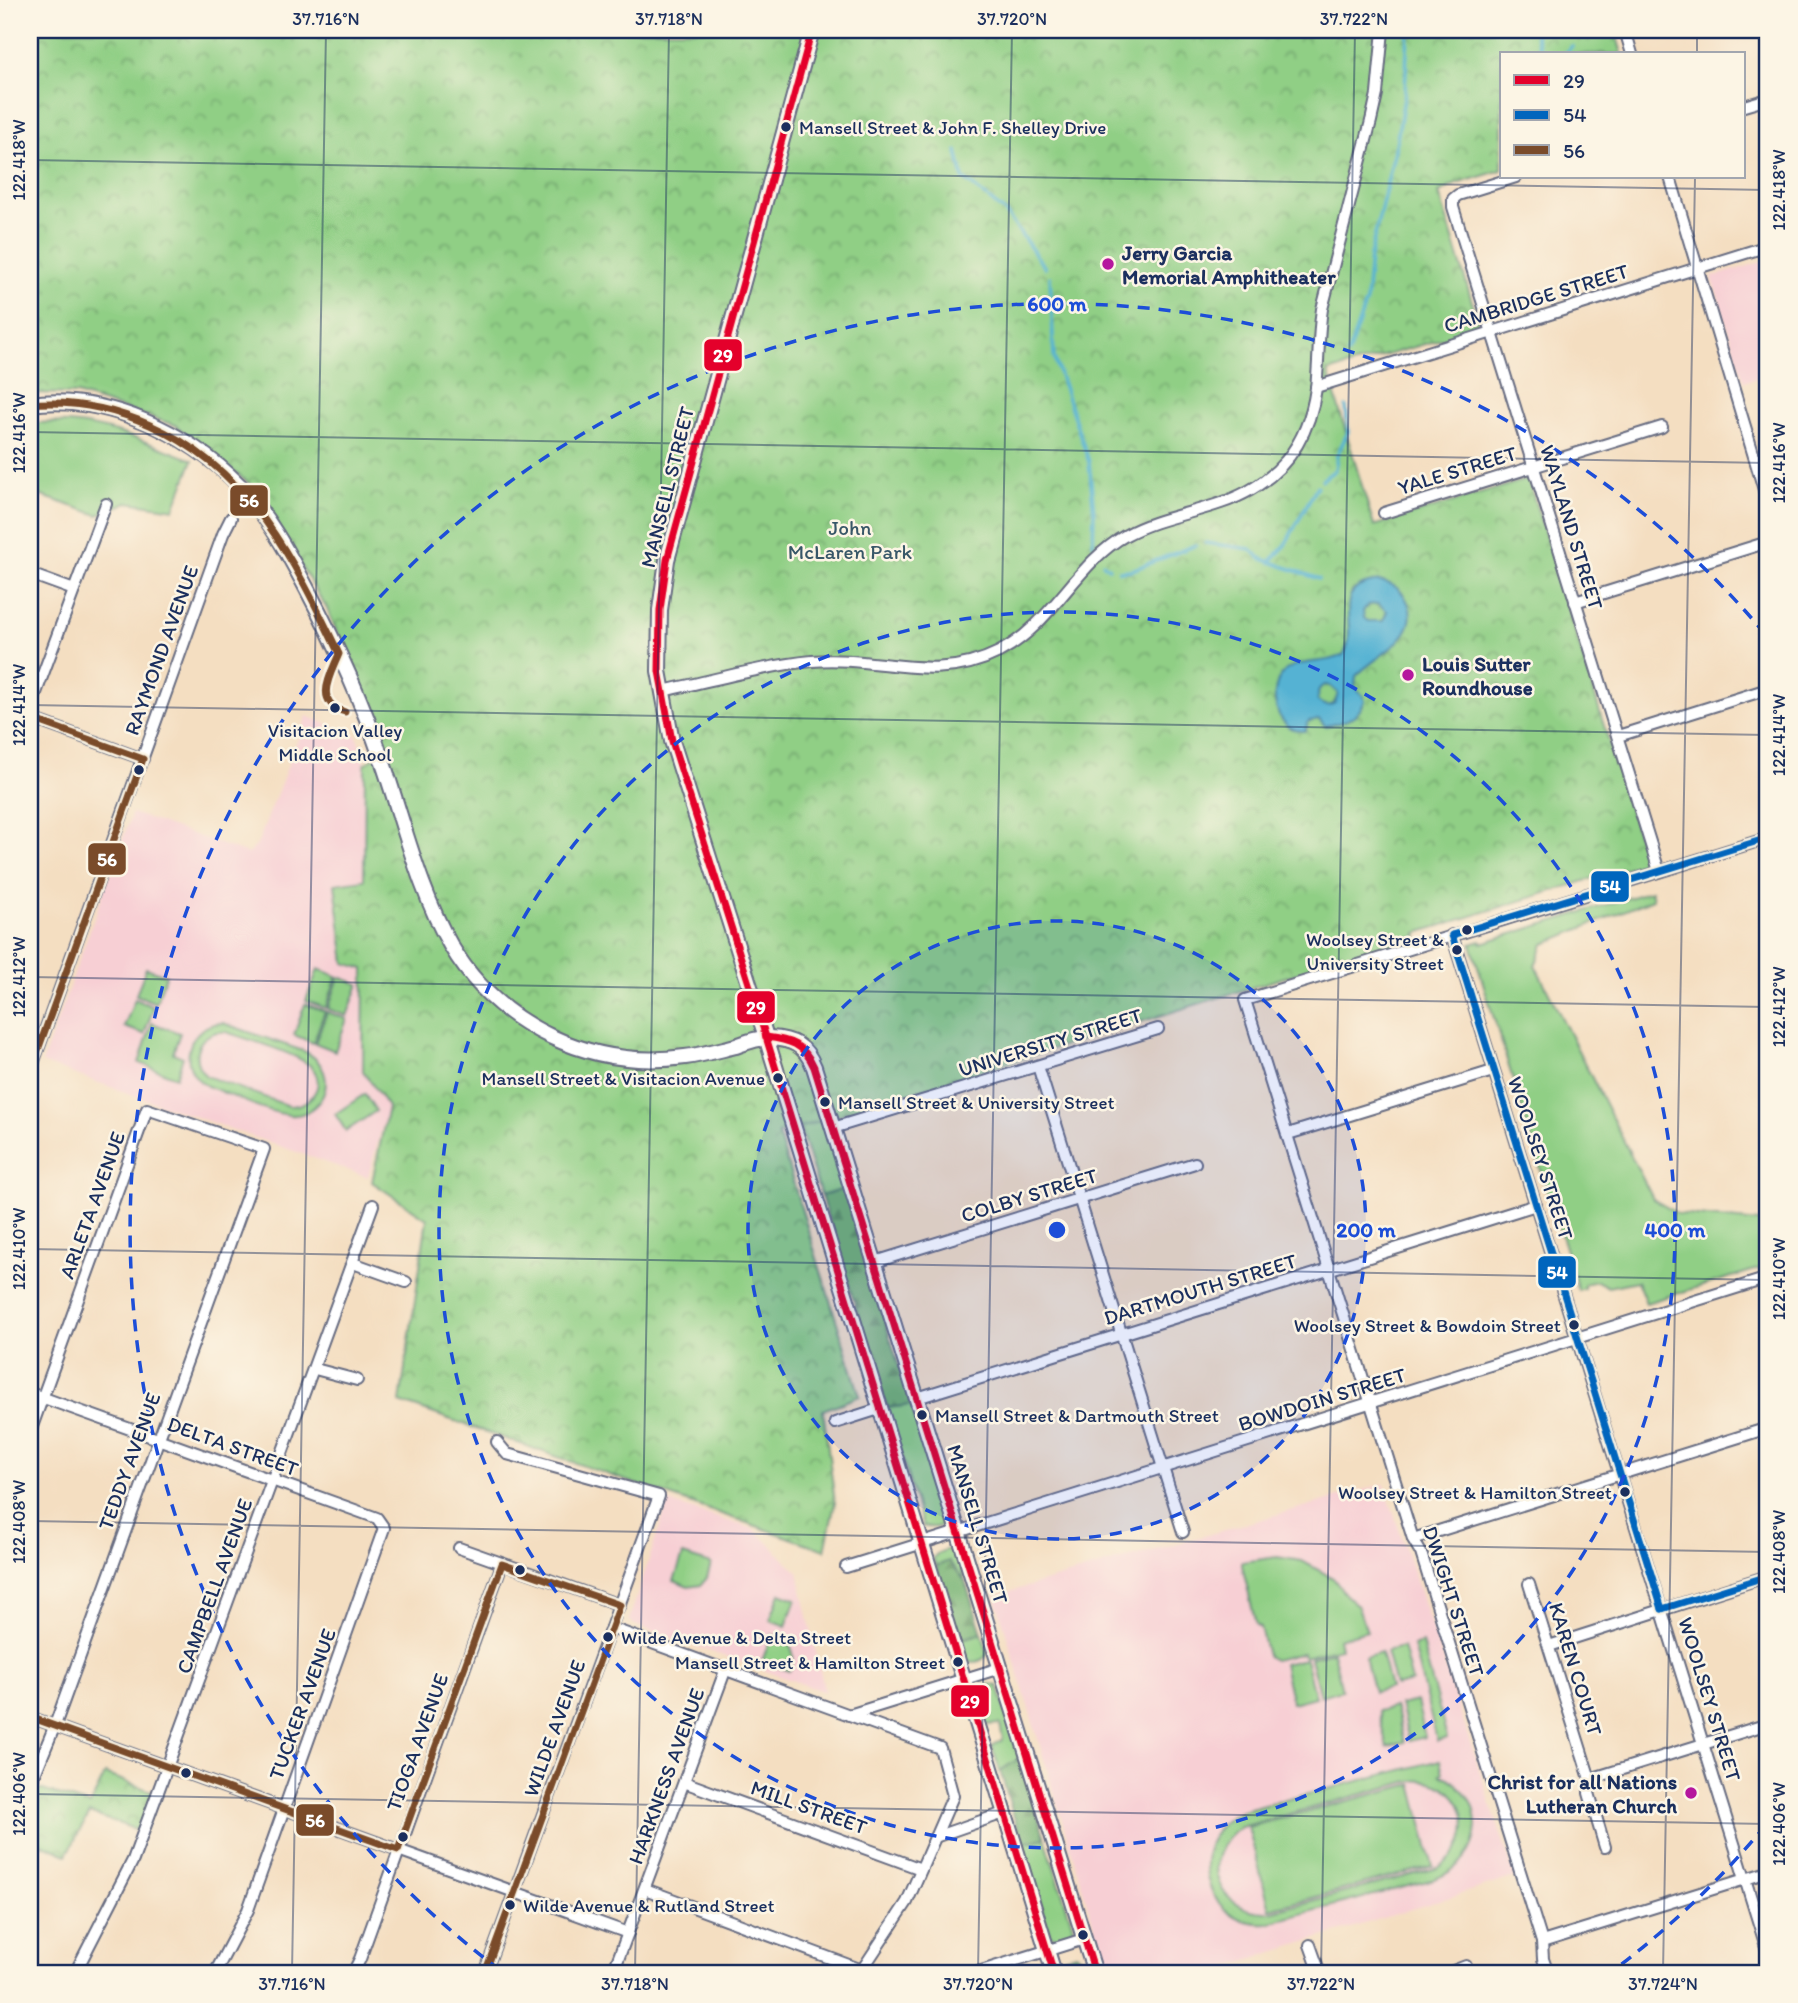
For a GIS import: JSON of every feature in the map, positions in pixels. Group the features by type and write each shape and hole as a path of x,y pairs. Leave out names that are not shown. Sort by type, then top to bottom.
{"street":[{"name":"MANSELL STREET","path":"812,30 667,560 660,610 662,691 672,741 766,1037 1054,1973"},
{"path":"662,691 809,662 855,661 929,670 965,665 1014,643 1042,621 1097,557 1125,536 1155,523 1232,499 1262,484 1275,474 1297,447 1312,410 1322,309 1377,94 1383,30"},
{"path":"1625,30 1631,52"},
{"path":"1745,106 1768,99"},
{"name":"WAYLAND STREET","path":"1513,178 1458,195 1453,199 1453,207 1659,871"},
{"path":"1670,178 1768,503"},
{"name":"CAMBRIDGE STREET","path":"1316,387 1768,246"},
{"path":"30,404 57,402 93,406 162,429 211,460 254,503 288,554 348,676 381,756 440,924 461,961 499,1003 553,1038 580,1049 615,1057 687,1057 766,1037"},
{"name":"YALE STREET","path":"1384,513 1662,427"},
{"path":"30,709 106,504"},
{"name":"RAYMOND AVENUE","path":"30,1070 231,518"},
{"path":"1575,602 1768,542"},
{"path":"30,574 74,590"},
{"path":"1618,736 1768,690"},
{"path":"30,718 143,759"},
{"path":"1452,935 1768,838"},
{"name":"DWIGHT STREET","path":"1452,935 1245,1000 1413,1539 1421,1553 1542,1942 1548,1973"},
{"name":"WOOLSEY STREET","path":"1452,935 1768,1953"},
{"name":"UNIVERSITY STREET","path":"833,1128 1158,1029"},
{"name":"MANSELL STREET","path":"766,1037 795,1042 807,1052 814,1067 1095,1973"},
{"path":"1038,1066 1184,1532"},
{"path":"1288,1134 1493,1071"},
{"name":"TEDDY AVENUE","path":"30,1786 55,1725 264,1149 147,1109"},
{"name":"ARLETA AVENUE","path":"30,1432 147,1109"},
{"name":"COLBY STREET","path":"875,1262 1195,1163"},
{"name":"CAMPBELL AVENUE","path":"75,1973 133,1860 373,1205"},
{"name":"DARTMOUTH STREET","path":"917,1398 1535,1205"},
{"path":"353,1263 406,1282"},
{"name":"BOWDOIN STREET","path":"846,1567 1768,1278"},
{"path":"314,1369 357,1380"},
{"name":"DELTA STREET","path":"30,1393 274,1480 377,1518 383,1523"},
{"path":"835,1423 879,1409"},
{"path":"1413,1539 1768,1428"},
{"name":"WILDE AVENUE","path":"485,1973 659,1496 507,1454 497,1443"},
{"name":"TUCKER AVENUE","path":"215,1973 247,1910 285,1809 384,1532 383,1523"},
{"path":"460,1548 620,1605"},
{"name":"TIOGA AVENUE","path":"353,1973 502,1564"},
{"path":"1549,1646 1768,1576"},
{"name":"KAREN COURT","path":"1530,1584 1590,1779 1589,1793 1605,1847"},
{"path":"611,1628 940,1748 953,1796 907,1902 861,1972 645,1889"},
{"path":"849,1715 1000,1668"},
{"name":"HARKNESS AVENUE","path":"613,1973 724,1671"},
{"path":"30,1717 628,1933"},
{"path":"1590,1779 1768,1724"},
{"name":"MILL STREET","path":"684,1782 921,1869"},
{"path":"935,1837 1004,1813"},
{"path":"1542,1942 1768,1871"},
{"path":"975,1973 1084,1939"},
{"path":"1310,1945 1320,1973"},
{"path":"1448,1973 1466,1966"}],"shaded area":[{"path":"1768,260 1768,374 1744,382 1712,277"},
{"name":"Visitacion Valley Middle School","path":"307,716 357,736 365,764 363,1071 388,1107 368,1177 42,1063 132,813 248,854 257,845"},
{"path":"1384,1484 1515,1877 1206,1973 1108,1973 995,1596"},
{"path":"668,1502 754,1529 798,1572 825,1692 635,1625 629,1620"}],"green space":[{"name":"John McLaren Park","path":"30,30 1615,30 1621,52 1500,52 1500,171 1456,184 1439,193 1480,328 1328,372 1374,526 1528,479 1646,862 1417,933 1418,936 778,1134 860,1396 823,1410 835,1503 825,1550 400,1402 427,1219 372,1182 388,1107 363,1071 364,969 345,963 335,884 364,880 365,764 388,749 327,609 252,486 175,425 77,394 30,393"},
{"path":"30,423 68,423 100,428 193,460 174,509 128,502 98,515 30,492"},
{"path":"1651,891 1653,899 1544,944 1535,965 1653,1199 1678,1214 1768,1223 1768,1266 1646,1303 1637,1281 1608,1287 1597,1281 1584,1284 1584,1288 1578,1290 1471,944 1482,943"},
{"path":"146,968 166,975 156,1003 136,995"},
{"path":"318,969 337,976 326,1008 306,1001"},
{"path":"339,977 359,984 347,1016 328,1009"},
{"path":"135,999 154,1007 144,1034 124,1027"},
{"path":"305,1004 325,1011 313,1043 294,1035"},
{"path":"327,1012 347,1019 335,1051 315,1043"},
{"path":"152,1023 180,1033 173,1053 183,1057 176,1077 139,1063"},
{"path":"223,1023 310,1054 324,1072 326,1082 323,1095 309,1110 290,1115 259,1107 207,1086 191,1069 189,1058 194,1038 201,1030","holes":["226,1032 286,1053 307,1064 317,1076 318,1083 313,1095 303,1103 289,1106 206,1076 198,1063 197,1050 210,1035"]},
{"path":"365,1094 376,1111 346,1131 335,1114"},
{"path":"823,1120 844,1189 821,1196 799,1126"},
{"path":"844,1189 911,1405 887,1408 821,1196"},
{"path":"911,1405 946,1520 936,1527 923,1527 887,1408"},
{"path":"948,1549 956,1551 965,1581 949,1562 936,1566 933,1558"},
{"path":"683,1555 711,1564 707,1578 701,1585 688,1587 674,1581"},
{"path":"1277,1557 1302,1561 1333,1578 1357,1605 1367,1631 1338,1639 1340,1648 1304,1657 1303,1653 1274,1660 1267,1656 1260,1627 1256,1625 1242,1562"},
{"path":"949,1561 965,1581 982,1633 959,1640 936,1566"},
{"path":"780,1593 796,1599 786,1626 770,1620"},
{"path":"982,1633 988,1654 978,1661 965,1661 959,1640"},
{"path":"772,1635 784,1640 791,1648 793,1658 789,1671 762,1661"},
{"path":"1422,1643 1447,1738 1437,1741 1413,1646"},
{"path":"1403,1647 1412,1682 1395,1686 1386,1651"},
{"path":"1333,1652 1342,1690 1320,1696 1310,1658"},
{"path":"1381,1652 1390,1688 1374,1692 1365,1657"},
{"path":"1305,1659 1315,1697 1292,1703 1283,1664"},
{"path":"990,1684 998,1686 1020,1758 1000,1771 992,1746 1003,1740 1000,1724 985,1725 980,1707 994,1702 992,1694 980,1687"},
{"path":"1417,1701 1425,1737 1409,1741 1400,1705"},
{"path":"1395,1707 1404,1742 1387,1747 1378,1711"},
{"path":"1020,1758 1045,1838 1022,1843 1000,1771"},
{"path":"1440,1760 1441,1774 1457,1785 1468,1798 1475,1813 1476,1828 1472,1844 1464,1858 1452,1870 1435,1879 1267,1923 1244,1920 1226,1910 1214,1895 1207,1876 1207,1856 1213,1837 1226,1821 1246,1810","holes":["1410,1781 1429,1782 1444,1788 1456,1798 1463,1811 1465,1826 1462,1842 1453,1856 1438,1868 1270,1912 1252,1910 1237,1904 1226,1894 1219,1882 1216,1868 1219,1853 1227,1839 1241,1827"]},
{"path":"105,1774 154,1792 140,1831 89,1813 67,1855 30,1839 30,1802 36,1788 90,1805"},
{"path":"1412,1784 1433,1866 1270,1909 1248,1827"},
{"path":"1045,1838 1073,1927 1070,1934 1059,1938 1050,1935 1022,1843"},
{"path":"1076,1953 1082,1958 1087,1973 1071,1973 1061,1962 1064,1957"}],"water":[{"path":"1382,582 1394,586 1403,594 1410,608 1406,632 1398,642 1356,676 1355,686 1365,701 1354,716 1325,726 1319,719 1309,721 1305,731 1294,729 1286,724 1276,706 1275,695 1281,675 1295,665 1330,660 1343,655 1348,645 1348,602 1352,593 1360,586","holes":["1378,604 1387,611 1383,621 1368,621 1364,618 1363,611 1368,605","1325,685 1338,693 1335,703 1330,705 1323,705 1317,700 1319,689"]}],"waterway":[{"path":"1348,354 1366,301 1370,256 1396,145 1405,92 1408,30"},
{"path":"1534,30 1542,52"},
{"path":"1566,52 1572,46"},
{"path":"957,151 963,178 1006,213 1045,268"},
{"path":"1050,277 1054,357 1089,462 1094,513 1093,544"},
{"path":"1322,480 1335,470 1337,455 1348,432 1346,407"},
{"path":"1270,562 1284,547 1317,486"},
{"path":"1205,543 1251,549 1260,558 1319,579"},
{"path":"1119,571 1132,570 1196,545"},
{"path":"1103,563 1109,568"}],"transit line":[{"name":"29","path":"812,30 667,560 660,610 659,671 672,741 766,1037 1054,1973"},
{"name":"56","path":"30,404 61,403 92,407 150,425 185,444 215,466 242,492 286,552 339,654 329,679 327,695 335,708 345,712"},
{"name":"56","path":"30,718 143,759 30,1072"},
{"name":"54","path":"1452,935 1768,838"},
{"name":"54","path":"1452,935 1662,1609"},
{"name":"29","path":"766,1037 795,1044 806,1053 814,1067 1095,1973"},
{"name":"56","path":"30,1717 398,1850 502,1564 620,1605 485,1973"},
{"name":"54","path":"1662,1609 1768,1576"}],"place":[{"name":"Mansell Street & John F. Shelley Drive","path":"786,127"},
{"name":"Jerry Garcia Memorial Amphitheater","path":"1108,264"},
{"name":"Louis Sutter Roundhouse","path":"1408,675"},
{"name":"Visitacion Valley Middle School","path":"335,708"},
{"name":"Woolsey Street & University Street","path":"1457,950"},
{"name":"Mansell Street & Visitacion Avenue","path":"778,1078"},
{"name":"Mansell Street & University Street","path":"825,1102"},
{"name":"Woolsey Street & Bowdoin Street","path":"1574,1325"},
{"name":"Mansell Street & Dartmouth Street","path":"922,1415"},
{"name":"Woolsey Street & Hamilton Street","path":"1625,1492"},
{"name":"Wilde Avenue & Delta Street","path":"608,1637"},
{"name":"Mansell Street & Hamilton Street","path":"958,1662"},
{"name":"Christ for all Nations Lutheran Church","path":"1691,1793"},
{"name":"Wilde Avenue & Rutland Street","path":"510,1905"}]}
